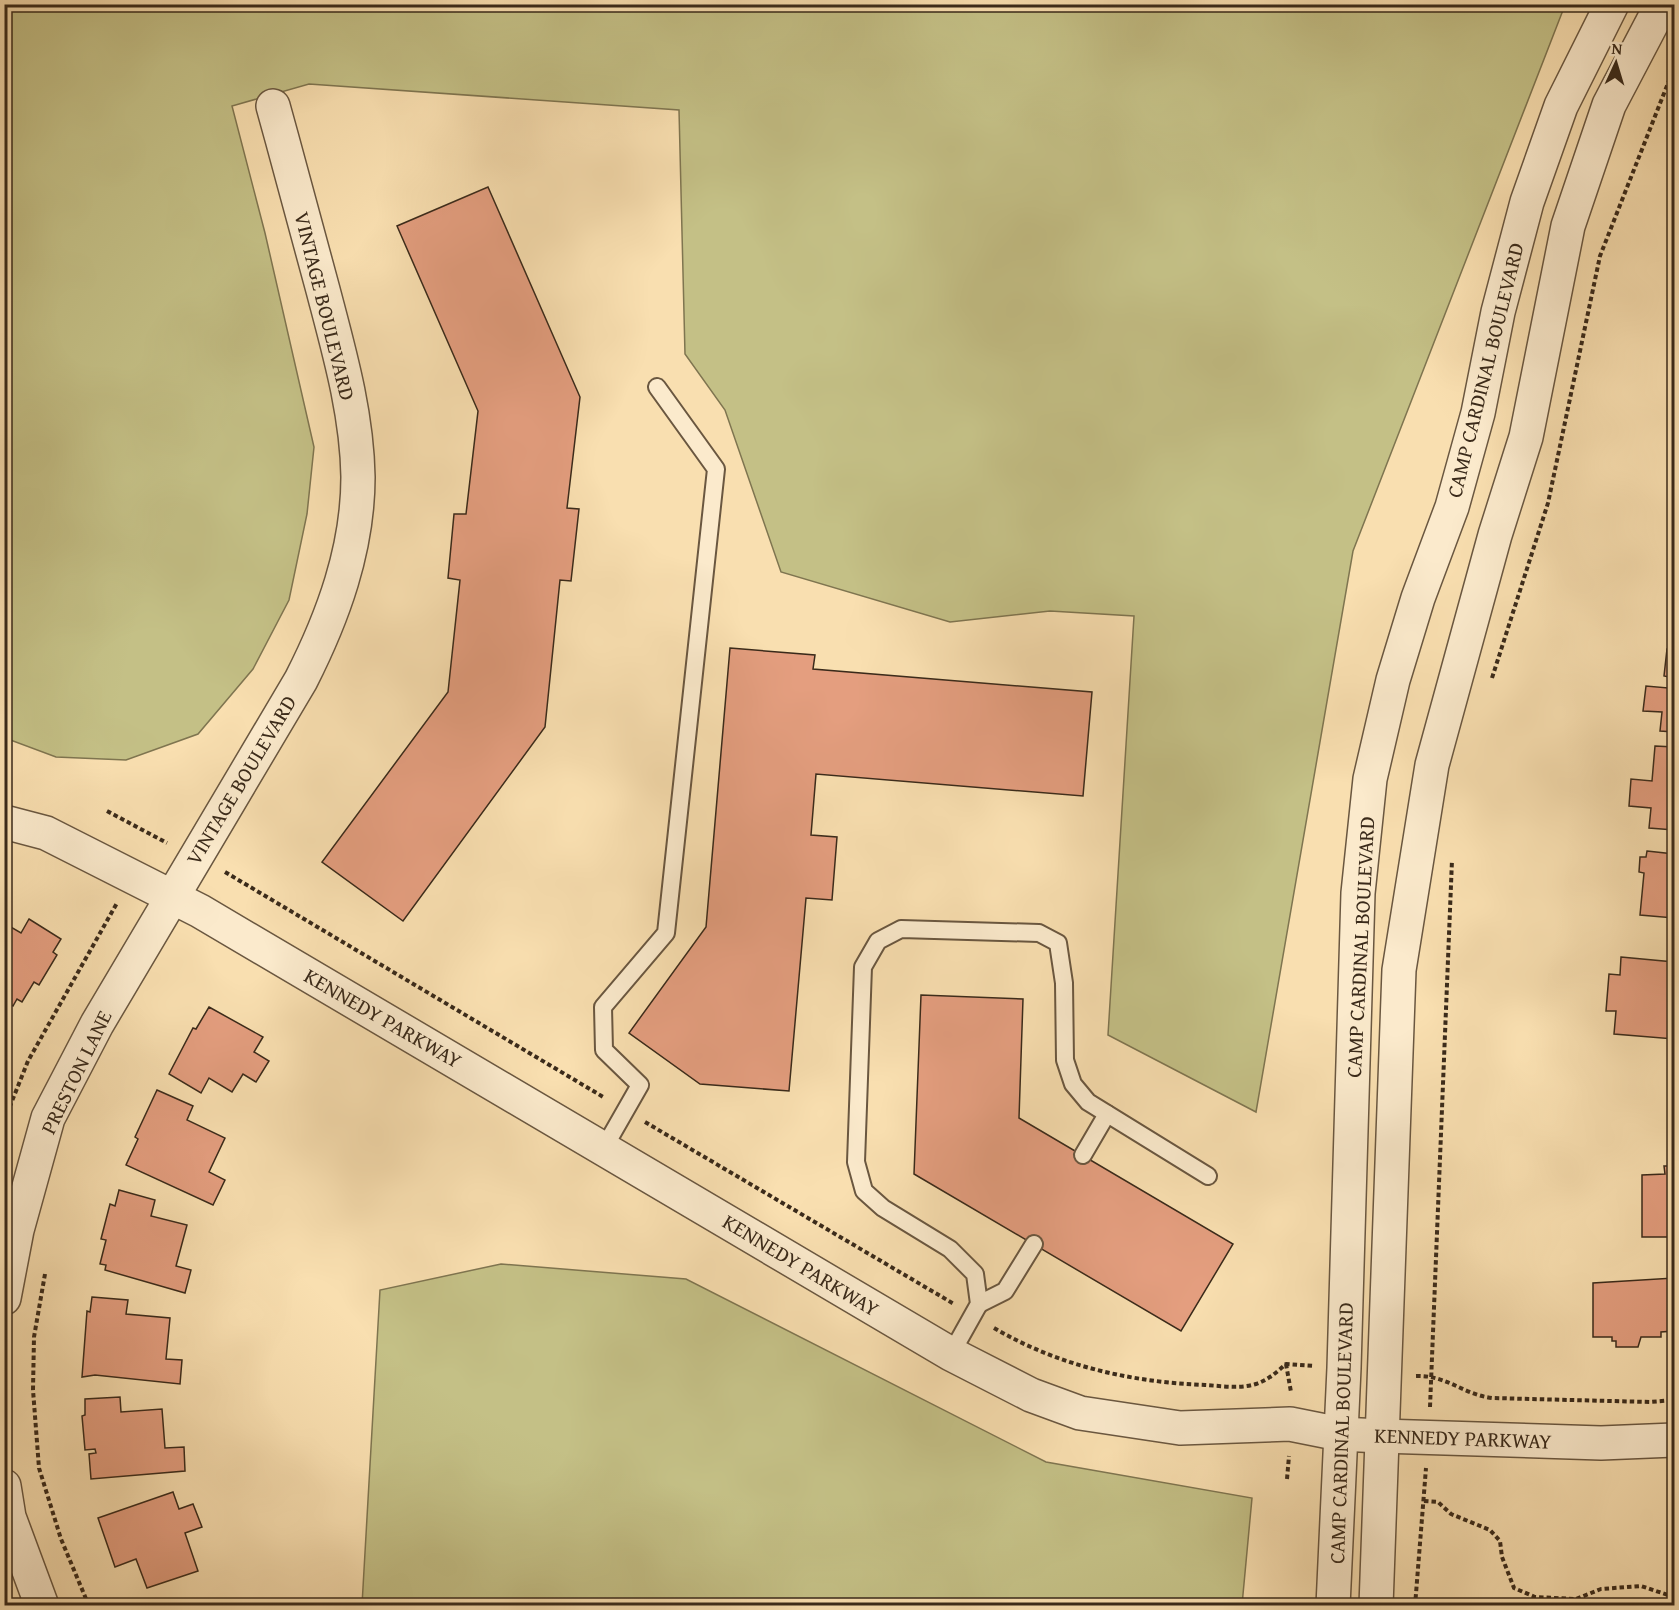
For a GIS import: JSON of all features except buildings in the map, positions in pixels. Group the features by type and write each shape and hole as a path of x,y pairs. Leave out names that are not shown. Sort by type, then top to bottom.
{"street":[{"name":"CAMP CARDINAL BOULEVARD","path":"1333,1605 1344,1368 1358,893 1370,779 1396,670 1418,598 1452,507 1478,413 1498,312 1527,202 1561,106 1612,4"},
{"name":"CAMP CARDINAL BOULEVARD","path":"1376,1605 1399,970 1432,765 1495,535 1526,437 1568,226 1609,105 1662,4"},
{"name":"VINTAGE BOULEVARD","path":"172,896 301,680 324,634 341,587 348,554 358,477 345,373 273,106"},
{"name":"KENNEDY PARKWAY","path":"4,822 46,833 200,911 951,1354 1031,1395 1080,1413 1180,1428 1290,1424 1340,1434 1381,1436 1601,1443 1674,1440"},
{"name":"PRESTON LANE","path":"4,1298 17,1230 48,1118 97,1024 172,896"},
{"path":"6,1507 42,1605"}],"lane":[{"path":"603,1148 640,1085 604,1050 603,1007 666,933 716,470 657,387"},
{"path":"976,1310 975,1274 950,1249 883,1209 864,1191 856,1162 863,967 878,941 901,929 1039,933 1058,943 1065,983 1065,1059 1073,1084 1088,1102 1208,1176"},
{"path":"1083,1155 1107,1114"},
{"path":"951,1354 976,1310 1005,1291 1034,1244"}],"path":[{"path":"1491,683 1548,503 1600,256 1674,68"},
{"path":"107,811 226,873 626,1111 976,1310 1038,1352 1096,1371 1148,1380 1246,1386 1270,1378 1286,1364 1344,1368"},
{"path":"1415,1605 1429,1437 1452,855"},
{"path":"200,911 226,873"},
{"path":"4,1120 28,1061 121,894"},
{"path":"46,1266 34,1337 33,1390 39,1468 61,1539 89,1605"},
{"path":"1384,1377 1440,1377 1479,1396 1492,1398 1650,1402 1674,1400"},
{"path":"1424,1501 1438,1502 1451,1514 1490,1530 1500,1541 1502,1557 1514,1588 1535,1597 1576,1599 1601,1589 1641,1586 1674,1597"}],"shaded area":[{"path":"4,5 1565,5 1353,551 1256,1112 1108,1035 1134,616 1050,611 950,622 781,572 725,410 685,354 679,110 309,84 232,106 265,233 314,447 307,514 289,600 253,669 198,734 126,760 56,757 5,738"},
{"path":"501,1264 686,1279 1046,1462 1252,1498 1242,1605 362,1605 380,1290"}]}
